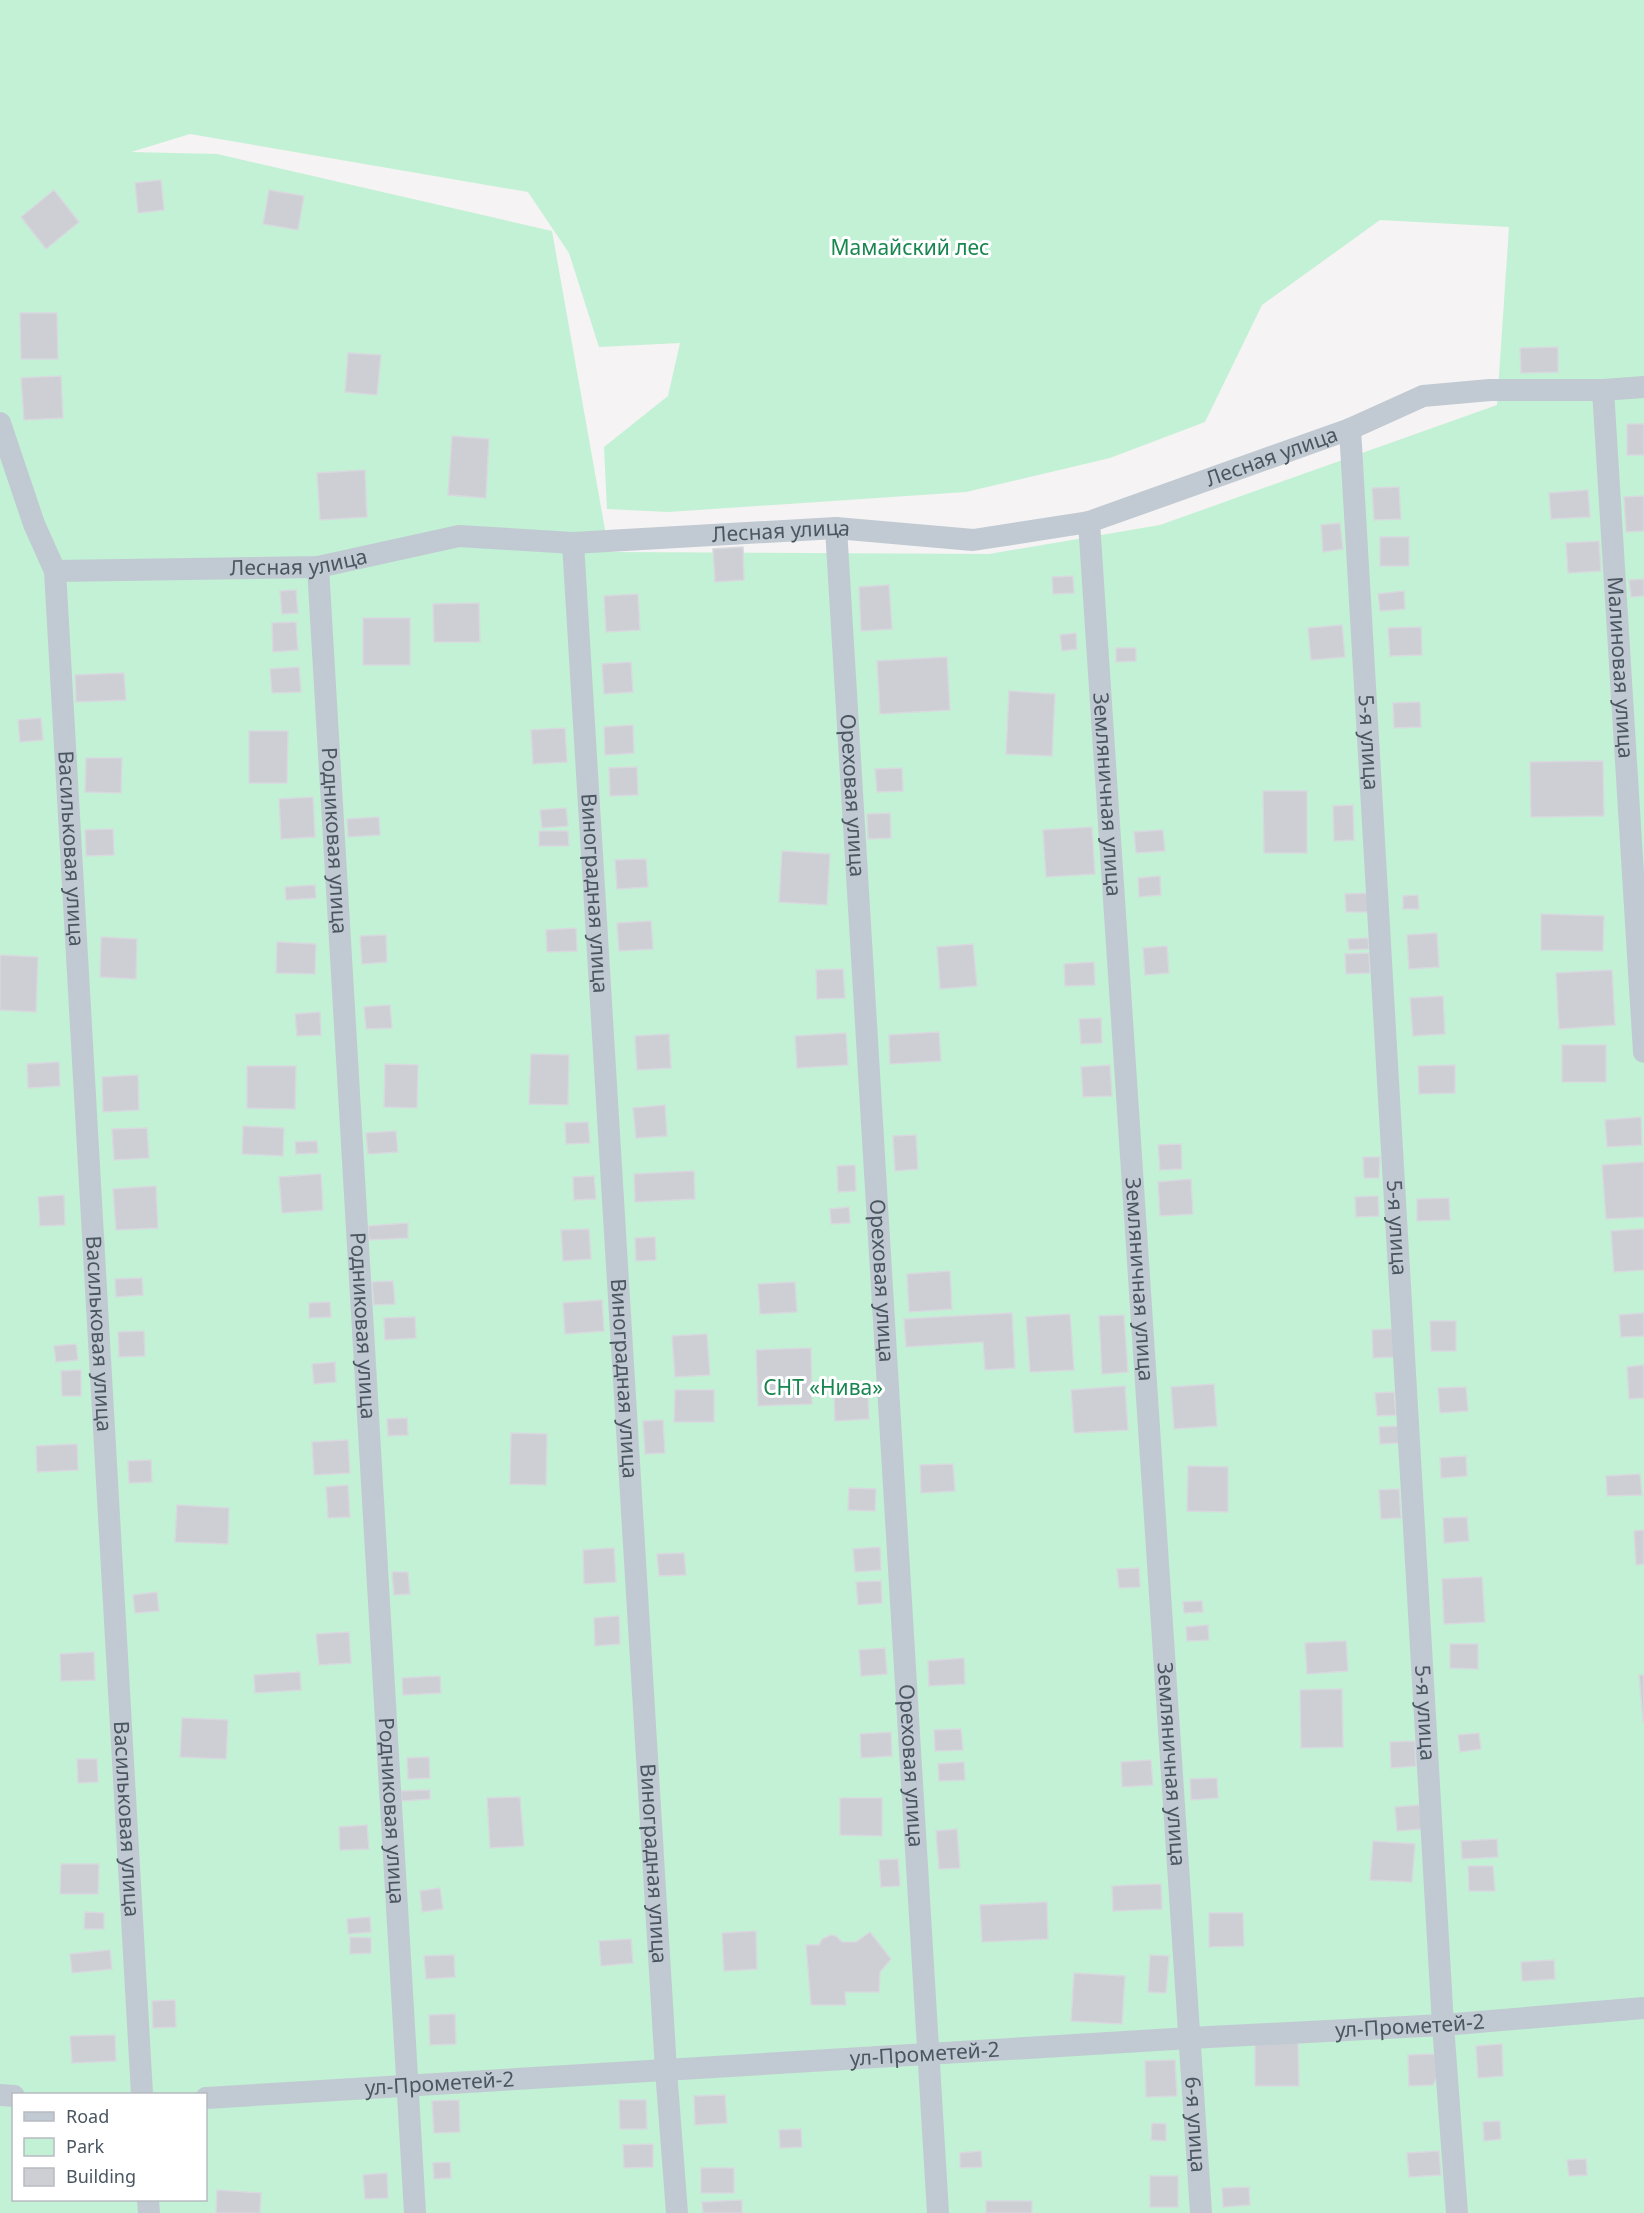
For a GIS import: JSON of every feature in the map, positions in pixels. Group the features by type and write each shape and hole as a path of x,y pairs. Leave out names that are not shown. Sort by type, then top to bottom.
{"street":[{"name":"Лесная улица","path":"55,571 318,567 459,536 573,543 836,528 973,540 1089,522 1350,429 1423,396 1490,390 1603,390 1644,387"},
{"name":"Малиновая улица","path":"1603,390 1644,1052"},
{"path":"0,423 34,524 55,571"},
{"name":"5-я улица","path":"1350,429 1443,2025 1457,2213"},
{"name":"Земляничная улица","path":"1089,522 1190,2038"},
{"name":"Ореховая улица","path":"836,528 938,2213"},
{"name":"Виноградная улица","path":"573,543 666,2070 677,2213"},
{"name":"Родниковая улица","path":"318,567 415,2213"},
{"name":"Васильковая улица","path":"55,571 142,2093"},
{"name":"ул-Прометей-2","path":"207,2098 1190,2038 1443,2025 1644,2008"},
{"name":"6-я улица","path":"1190,2038 1201,2213"}],"green space":[{"name":"СНТ «Нива»","path":"0,0 1644,0 1644,2213 0,2213","holes":["190,134 528,192 569,253 599,347 680,343 668,396 604,447 607,509 668,512 966,492 1110,458 1205,422 1262,305 1380,220 1509,227 1497,405 1160,525 989,554 609,552 552,231 217,154 131,152"]}],"building":[{"path":"161,180 164,210 138,213 135,183"},
{"path":"54,190 79,222 46,249 21,217"},
{"path":"269,190 304,196 298,230 263,224"},
{"path":"20,313 57,313 58,359 21,359"},
{"path":"1558,347 1558,372 1521,373 1520,348"},
{"path":"348,353 381,355 377,395 345,392"},
{"path":"61,376 63,418 24,420 21,378"},
{"path":"1627,424 1644,424 1644,455 1627,455"},
{"path":"452,436 489,439 486,498 448,495"},
{"path":"365,470 367,517 320,520 317,473"},
{"path":"1399,487 1401,519 1374,520 1372,488"},
{"path":"1588,490 1590,517 1551,519 1549,493"},
{"path":"1644,496 1644,531 1626,532 1624,497"},
{"path":"1340,523 1343,549 1323,552 1321,525"},
{"path":"1380,537 1409,537 1409,566 1380,566"},
{"path":"1599,541 1601,571 1568,573 1566,543"},
{"path":"743,547 744,580 715,582 713,549"},
{"path":"1073,576 1074,593 1053,594 1052,577"},
{"path":"1644,579 1644,596 1631,597 1629,580"},
{"path":"889,585 892,629 861,631 859,587"},
{"path":"296,590 298,613 282,614 280,591"},
{"path":"1404,591 1405,609 1380,611 1378,594"},
{"path":"638,594 640,630 606,632 604,596"},
{"path":"479,603 480,642 434,642 433,604"},
{"path":"363,618 410,618 410,665 363,665"},
{"path":"296,622 298,650 273,652 272,623"},
{"path":"1342,625 1345,657 1311,660 1308,628"},
{"path":"1421,627 1422,655 1390,656 1388,628"},
{"path":"1076,633 1077,649 1062,651 1060,635"},
{"path":"1116,648 1136,648 1136,661 1116,662"},
{"path":"947,657 950,710 880,714 877,661"},
{"path":"631,662 633,692 604,694 602,664"},
{"path":"299,667 301,692 272,693 270,669"},
{"path":"124,673 126,700 76,702 75,675"},
{"path":"1009,691 1055,694 1052,756 1006,754"},
{"path":"1420,702 1421,727 1394,728 1393,703"},
{"path":"41,718 43,740 20,742 18,720"},
{"path":"633,725 634,753 605,755 604,727"},
{"path":"565,728 567,762 533,764 531,730"},
{"path":"249,731 288,731 287,783 249,783"},
{"path":"86,758 122,758 121,793 85,792"},
{"path":"1603,761 1604,816 1531,817 1530,762"},
{"path":"637,767 638,795 610,796 609,768"},
{"path":"902,768 903,791 877,792 875,769"},
{"path":"1263,791 1307,791 1307,853 1264,853"},
{"path":"313,797 315,837 281,839 279,799"},
{"path":"1353,805 1354,840 1334,841 1333,806"},
{"path":"566,808 568,826 542,828 540,810"},
{"path":"890,813 891,838 868,839 867,814"},
{"path":"379,817 380,835 348,837 347,819"},
{"path":"1092,827 1095,874 1046,877 1043,830"},
{"path":"113,829 114,855 86,856 85,830"},
{"path":"1163,830 1165,851 1136,853 1134,832"},
{"path":"539,831 568,831 569,846 539,846"},
{"path":"782,851 830,854 827,905 779,902"},
{"path":"646,859 648,887 617,889 615,860"},
{"path":"1160,876 1161,895 1139,897 1138,878"},
{"path":"315,885 316,898 286,900 285,887"},
{"path":"1368,893 1368,912 1346,912 1345,894"},
{"path":"1418,895 1419,909 1403,909 1403,896"},
{"path":"1541,914 1604,916 1603,951 1541,950"},
{"path":"651,921 653,949 619,951 617,923"},
{"path":"576,928 577,951 547,952 546,930"},
{"path":"1437,933 1439,967 1409,969 1407,935"},
{"path":"386,935 387,962 362,964 360,936"},
{"path":"101,937 137,939 136,979 100,977"},
{"path":"1368,938 1369,949 1349,950 1348,939"},
{"path":"277,942 316,944 315,974 276,973"},
{"path":"973,944 977,986 940,989 937,947"},
{"path":"1167,946 1169,973 1145,975 1143,948"},
{"path":"1369,953 1370,973 1346,974 1345,954"},
{"path":"0,955 38,957 36,1012 0,1010"},
{"path":"1094,962 1095,985 1065,986 1064,964"},
{"path":"843,969 845,998 817,999 816,970"},
{"path":"1612,970 1615,1025 1559,1029 1556,973"},
{"path":"1443,996 1445,1034 1413,1036 1410,998"},
{"path":"390,1005 392,1028 366,1029 364,1007"},
{"path":"320,1012 321,1035 297,1036 295,1014"},
{"path":"1101,1018 1102,1043 1081,1044 1079,1019"},
{"path":"939,1032 941,1061 890,1064 889,1035"},
{"path":"846,1033 848,1065 797,1068 795,1036"},
{"path":"669,1034 671,1068 637,1070 635,1036"},
{"path":"1562,1045 1606,1045 1606,1082 1562,1082"},
{"path":"531,1054 569,1055 568,1105 529,1104"},
{"path":"59,1062 60,1086 28,1088 27,1064"},
{"path":"385,1064 418,1065 417,1108 384,1107"},
{"path":"1110,1065 1112,1096 1083,1097 1081,1067"},
{"path":"1455,1065 1455,1093 1419,1094 1418,1066"},
{"path":"247,1066 296,1066 295,1109 247,1108"},
{"path":"138,1075 139,1110 103,1112 102,1077"},
{"path":"665,1105 667,1136 636,1138 633,1108"},
{"path":"1641,1117 1642,1145 1607,1147 1605,1120"},
{"path":"588,1122 590,1143 566,1144 565,1123"},
{"path":"243,1126 284,1128 283,1156 242,1154"},
{"path":"147,1128 149,1158 114,1160 112,1129"},
{"path":"396,1131 398,1152 368,1154 366,1133"},
{"path":"916,1135 918,1169 895,1171 893,1136"},
{"path":"317,1141 318,1153 296,1154 295,1142"},
{"path":"1181,1144 1182,1169 1160,1170 1158,1145"},
{"path":"1363,1157 1380,1157 1379,1178 1364,1178"},
{"path":"1644,1162 1644,1217 1606,1219 1602,1165"},
{"path":"855,1165 856,1191 838,1192 837,1166"},
{"path":"694,1171 695,1199 635,1202 634,1174"},
{"path":"321,1174 323,1210 282,1213 279,1177"},
{"path":"594,1176 596,1199 574,1200 573,1177"},
{"path":"1191,1179 1193,1214 1160,1216 1158,1182"},
{"path":"156,1186 158,1228 116,1230 113,1189"},
{"path":"64,1195 65,1225 40,1226 38,1197"},
{"path":"1378,1196 1379,1216 1356,1217 1355,1197"},
{"path":"1449,1198 1450,1220 1417,1221 1417,1199"},
{"path":"849,1207 850,1223 831,1224 830,1209"},
{"path":"408,1223 408,1238 369,1240 368,1226"},
{"path":"589,1229 591,1259 563,1261 561,1230"},
{"path":"1644,1229 1644,1270 1614,1272 1611,1231"},
{"path":"655,1237 656,1260 636,1261 635,1238"},
{"path":"950,1271 952,1309 909,1312 907,1274"},
{"path":"142,1278 143,1295 116,1297 115,1279"},
{"path":"393,1281 395,1304 374,1305 372,1282"},
{"path":"795,1282 797,1312 760,1314 758,1284"},
{"path":"602,1300 604,1331 565,1334 563,1303"},
{"path":"330,1302 331,1317 309,1318 309,1303"},
{"path":"1012,1313 1015,1368 985,1370 983,1342 906,1347 904,1319"},
{"path":"1644,1313 1644,1336 1621,1337 1619,1315"},
{"path":"1070,1314 1074,1370 1030,1372 1026,1317"},
{"path":"1124,1315 1128,1372 1102,1374 1099,1316"},
{"path":"415,1317 416,1338 385,1340 384,1318"},
{"path":"1430,1321 1456,1321 1456,1351 1431,1351"},
{"path":"1393,1329 1394,1357 1373,1358 1372,1330"},
{"path":"144,1331 145,1356 119,1357 118,1332"},
{"path":"707,1334 710,1375 675,1377 672,1336"},
{"path":"76,1344 78,1360 56,1362 54,1346"},
{"path":"811,1348 812,1404 758,1406 756,1350"},
{"path":"335,1362 336,1382 314,1384 312,1364"},
{"path":"1644,1365 1644,1398 1629,1399 1627,1367"},
{"path":"81,1370 81,1396 62,1396 61,1371"},
{"path":"1214,1384 1217,1426 1174,1429 1171,1387"},
{"path":"1125,1386 1128,1430 1074,1433 1071,1390"},
{"path":"1466,1387 1468,1411 1440,1413 1438,1388"},
{"path":"675,1390 714,1390 714,1422 674,1422"},
{"path":"1394,1392 1396,1415 1377,1416 1375,1393"},
{"path":"868,1393 869,1419 835,1421 834,1395"},
{"path":"407,1418 408,1435 388,1436 387,1419"},
{"path":"663,1420 665,1453 645,1454 643,1421"},
{"path":"1399,1426 1400,1443 1380,1444 1379,1427"},
{"path":"511,1433 547,1434 546,1485 510,1484"},
{"path":"348,1440 350,1473 314,1475 312,1442"},
{"path":"77,1444 78,1470 37,1472 36,1446"},
{"path":"1466,1456 1467,1476 1441,1478 1440,1458"},
{"path":"151,1460 152,1482 129,1483 128,1461"},
{"path":"953,1464 955,1491 921,1493 920,1465"},
{"path":"1188,1466 1228,1467 1228,1512 1187,1511"},
{"path":"1640,1474 1642,1495 1607,1496 1606,1476"},
{"path":"348,1485 350,1517 328,1518 326,1487"},
{"path":"849,1488 876,1489 875,1511 848,1510"},
{"path":"1399,1489 1401,1518 1381,1519 1379,1490"},
{"path":"177,1505 229,1508 228,1544 175,1542"},
{"path":"1467,1517 1469,1541 1444,1543 1443,1518"},
{"path":"1644,1530 1644,1564 1636,1565 1634,1531"},
{"path":"880,1547 881,1570 855,1572 853,1549"},
{"path":"614,1548 616,1582 584,1584 583,1550"},
{"path":"684,1553 686,1575 659,1576 657,1554"},
{"path":"1139,1568 1140,1587 1119,1588 1117,1569"},
{"path":"392,1572 408,1572 410,1594 394,1595"},
{"path":"1482,1577 1485,1622 1444,1624 1442,1579"},
{"path":"881,1581 882,1603 858,1605 856,1582"},
{"path":"157,1592 159,1611 135,1613 133,1595"},
{"path":"1202,1601 1203,1612 1184,1613 1183,1602"},
{"path":"619,1616 620,1644 595,1646 594,1618"},
{"path":"1208,1625 1209,1640 1187,1641 1186,1627"},
{"path":"349,1632 351,1663 319,1665 316,1634"},
{"path":"1346,1641 1348,1671 1307,1674 1305,1643"},
{"path":"1450,1644 1478,1644 1478,1669 1450,1668"},
{"path":"885,1648 887,1674 861,1676 859,1650"},
{"path":"94,1652 95,1680 61,1681 60,1654"},
{"path":"964,1658 965,1684 929,1686 928,1661"},
{"path":"300,1672 301,1690 255,1693 254,1675"},
{"path":"1639,1675 1644,1675 1643,1722"},
{"path":"440,1676 441,1693 403,1695 402,1678"},
{"path":"1342,1689 1343,1747 1301,1748 1300,1690"},
{"path":"182,1718 228,1720 226,1759 180,1757"},
{"path":"961,1729 963,1750 935,1751 934,1730"},
{"path":"891,1732 892,1756 861,1758 860,1734"},
{"path":"1479,1733 1481,1749 1460,1752 1458,1735"},
{"path":"1415,1741 1416,1766 1391,1768 1390,1742"},
{"path":"429,1757 430,1778 408,1779 407,1758"},
{"path":"77,1759 97,1759 98,1782 78,1783"},
{"path":"1151,1760 1153,1785 1122,1787 1121,1762"},
{"path":"964,1762 965,1780 939,1781 938,1764"},
{"path":"1217,1778 1218,1798 1191,1800 1190,1779"},
{"path":"430,1790 430,1799 402,1801 401,1791"},
{"path":"520,1797 524,1846 490,1848 487,1798"},
{"path":"840,1798 882,1798 882,1836 840,1835"},
{"path":"1420,1805 1422,1829 1397,1831 1395,1807"},
{"path":"367,1825 369,1849 340,1850 339,1827"},
{"path":"957,1829 960,1868 939,1869 936,1831"},
{"path":"1497,1839 1498,1857 1462,1859 1461,1841"},
{"path":"1373,1841 1415,1844 1412,1882 1370,1880"},
{"path":"898,1859 900,1886 881,1887 879,1860"},
{"path":"61,1864 99,1864 98,1894 60,1894"},
{"path":"1468,1866 1493,1866 1495,1891 1469,1891"},
{"path":"1161,1884 1162,1909 1113,1911 1112,1886"},
{"path":"440,1888 443,1909 422,1912 420,1891"},
{"path":"1047,1902 1048,1939 982,1942 980,1905"},
{"path":"85,1912 104,1913 104,1929 84,1929"},
{"path":"1209,1913 1243,1913 1244,1946 1209,1947"},
{"path":"370,1917 371,1932 348,1934 347,1919"},
{"path":"756,1931 757,1969 724,1971 722,1933"},
{"path":"870,1932 891,1959 880,1972 879,1992 845,1992 846,2005 811,2005 806,1945 819,1945 822,1939 831,1935 836,1936 842,1942 856,1942"},
{"path":"350,1937 371,1938 371,1953 350,1954"},
{"path":"631,1939 633,1963 601,1966 599,1941"},
{"path":"110,1950 112,1969 72,1973 70,1954"},
{"path":"454,1955 455,1977 426,1979 424,1956"},
{"path":"1150,1955 1169,1956 1166,1993 1148,1992"},
{"path":"1554,1960 1555,1979 1522,1981 1521,1962"},
{"path":"1074,1973 1125,1976 1122,2024 1071,2021"},
{"path":"175,2000 176,2027 153,2028 152,2001"},
{"path":"455,2014 456,2044 430,2045 429,2015"},
{"path":"115,2035 116,2061 72,2063 70,2036"},
{"path":"1255,2042 1298,2042 1299,2086 1255,2086"},
{"path":"1502,2044 1503,2076 1478,2078 1476,2046"},
{"path":"1431,2054 1447,2057 1433,2085 1409,2086 1408,2055"},
{"path":"1175,2060 1177,2096 1146,2097 1145,2061"},
{"path":"725,2095 727,2123 695,2125 694,2096"},
{"path":"459,2100 460,2132 434,2133 432,2101"},
{"path":"619,2100 646,2100 647,2129 620,2129"},
{"path":"1500,2121 1501,2139 1484,2141 1483,2122"},
{"path":"1152,2123 1166,2124 1166,2141 1151,2140"},
{"path":"801,2129 802,2147 780,2148 779,2130"},
{"path":"653,2144 653,2167 624,2168 623,2145"},
{"path":"981,2151 982,2167 960,2168 960,2153"},
{"path":"1439,2151 1441,2175 1409,2177 1407,2153"},
{"path":"1586,2159 1587,2175 1569,2176 1567,2160"},
{"path":"450,2162 451,2178 434,2179 433,2163"},
{"path":"701,2168 734,2168 734,2193 701,2193"},
{"path":"387,2173 388,2198 365,2199 363,2175"},
{"path":"1150,2176 1178,2176 1178,2207 1150,2207"},
{"path":"1249,2187 1250,2205 1223,2207 1222,2188"},
{"path":"217,2190 261,2193 260,2213 216,2213"},
{"path":"742,2200 742,2213 703,2213 702,2202"},
{"path":"986,2201 1032,2201 1032,2213 986,2213"}],"park label":[{"name":"Мамайский лес","path":"910,248"}]}
